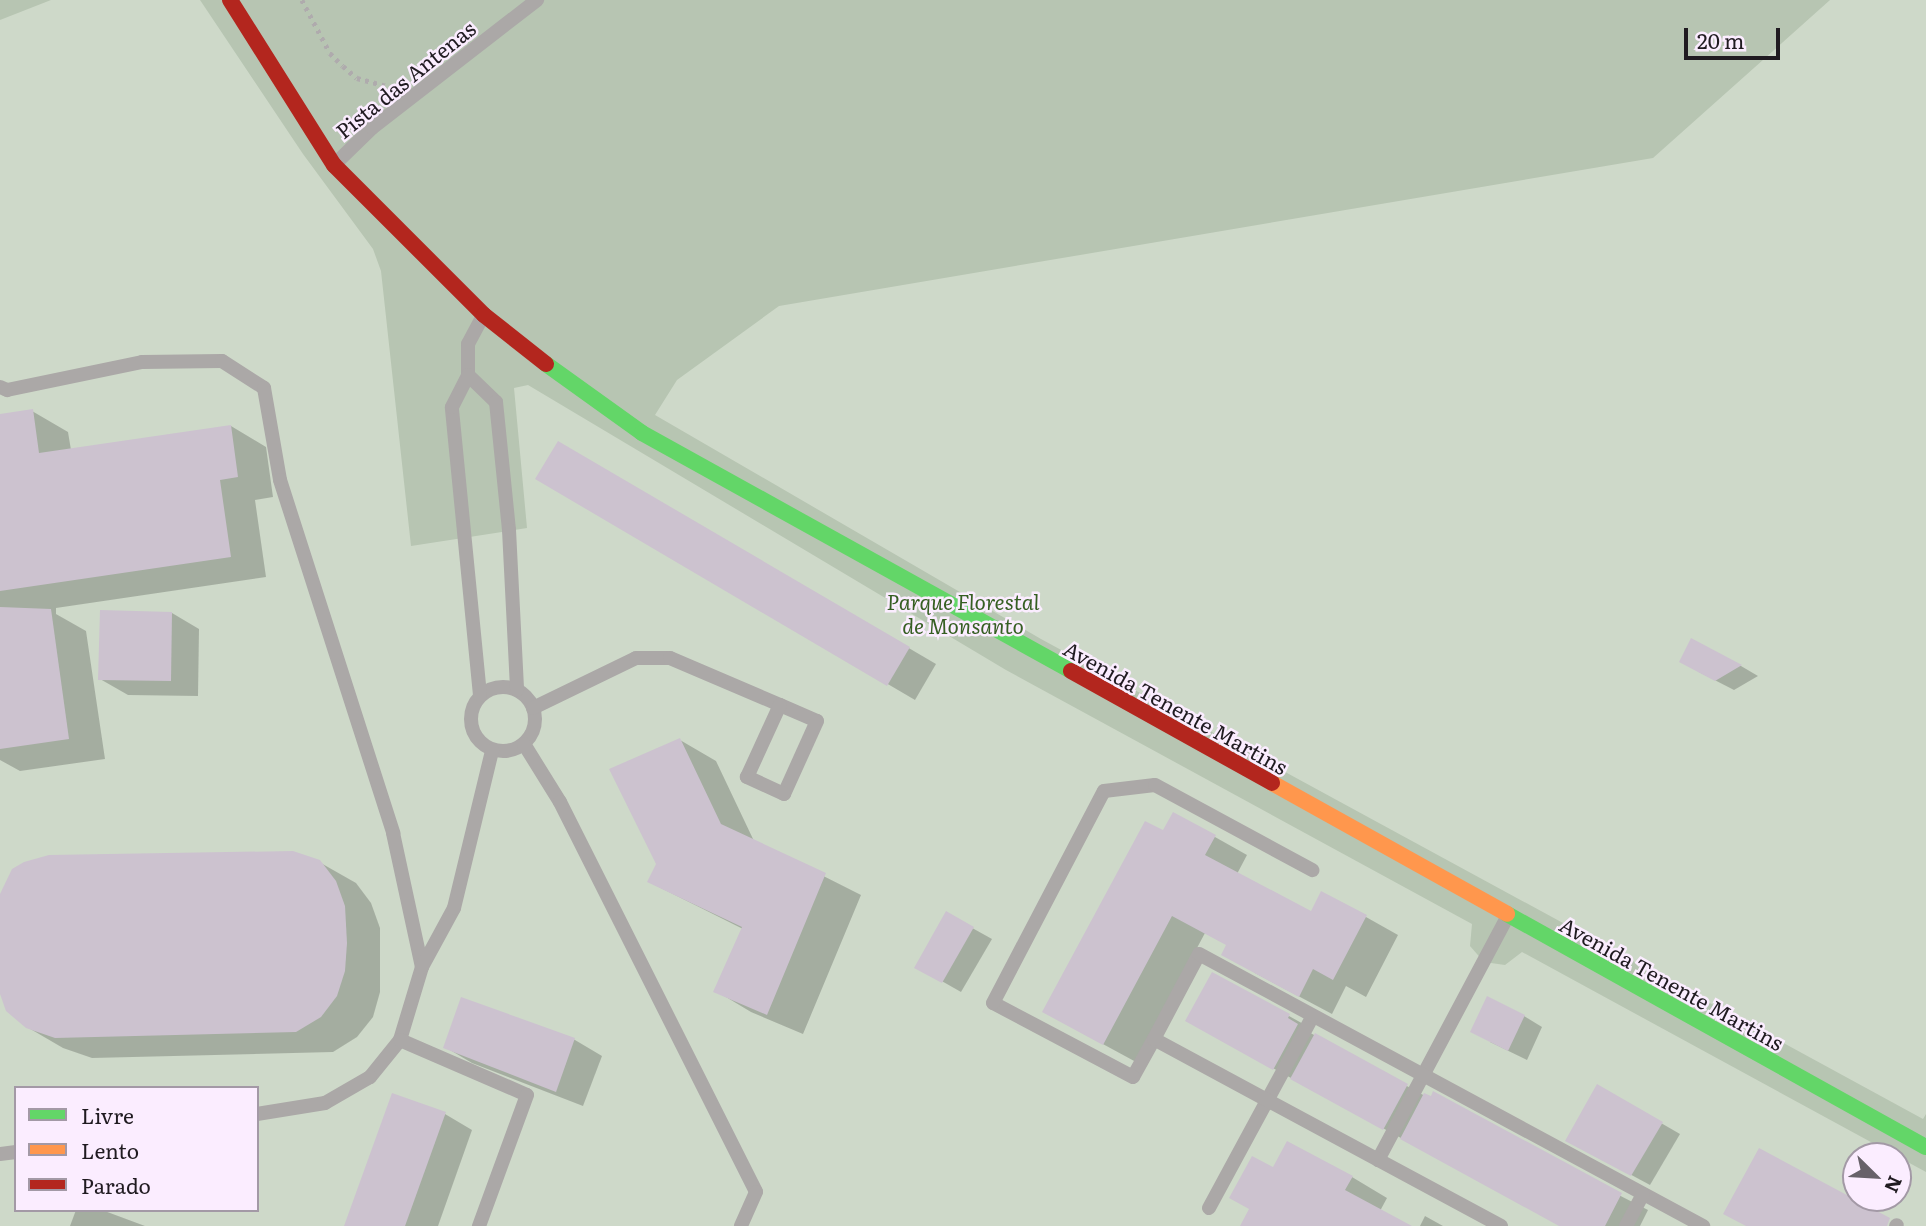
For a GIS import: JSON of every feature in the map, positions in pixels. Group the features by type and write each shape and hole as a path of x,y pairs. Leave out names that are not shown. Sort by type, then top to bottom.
{"street":[{"name":"Avenida Tenente Martins","path":"230,0 334,165 484,315 569,382 642,433 1926,1147"}],"lane":[{"name":"Pista das Antenas","path":"334,165 372,128 537,0"},
{"path":"480,695 498,687 517,690 527,697 533,708 535,727 524,744 509,752 492,751 475,737 470,715 480,695 452,407 468,375 468,344 484,315"},
{"path":"0,387 7,390 142,362 222,361 264,388 280,480 393,833 422,967"},
{"path":"468,375 496,401 509,530 517,690"},
{"path":"533,708 636,659 670,658 780,705 817,721 784,794 747,777 780,705"},
{"path":"524,744 560,802 755,1192 741,1226"},
{"path":"259,1114 325,1103 370,1077 400,1040 422,967 454,908 492,751"},
{"path":"1312,870 1156,785 1104,791 993,1003 1133,1077 1199,954 1703,1226"},
{"path":"1378,1160 1508,916"},
{"path":"1209,1209 1313,1016"},
{"path":"1154,1039 1501,1226"},
{"path":"400,1040 527,1096 479,1226"},
{"path":"1626,1226 1643,1194"}],"path":[{"path":"302,0 330,53 357,78 398,89 422,90"}],"green space":[{"name":"Parque Florestal de Monsanto","path":"0,0 1926,0 1926,1226 0,1226"},
{"path":"0,0 51,0 0,20"},
{"path":"200,0 1830,0 1653,158 779,306 677,380 655,415 1041,639 1923,1119 1926,1114 1926,1172 1912,1164 1912,1142 1871,1142 1522,952 1505,965 1484,962 1470,946 1472,924 1006,670 528,385 514,388 527,528 411,546 381,271 373,249 303,154"}],"building":[{"path":"33,409 39,453 231,425 238,477 220,480 231,557 0,591 0,414"},
{"path":"558,441 910,647 887,686 535,479"},
{"path":"0,607 51,609 69,739 0,749"},
{"path":"100,610 172,612 171,681 98,680"},
{"path":"1691,638 1742,665 1715,681 1679,662"},
{"path":"680,738 721,824 826,873 767,1015 713,992 742,927 647,882 656,864 609,769"},
{"path":"1173,812 1216,835 1205,855 1311,911 1321,891 1367,915 1333,980 1313,969 1299,997 1221,955 1226,945 1172,916 1103,1045 1042,1012 1145,821 1163,830"},
{"path":"293,851 320,860 336,881 345,906 347,943 345,971 337,996 321,1017 296,1032 55,1038 26,1028 6,1011 0,994 0,894 12,869 24,862 49,855"},
{"path":"946,911 974,927 942,983 914,968"},
{"path":"1212,972 1290,1014 1288,1018 1298,1024 1273,1070 1185,1021"},
{"path":"1487,996 1525,1015 1508,1051 1470,1032"},
{"path":"461,997 575,1038 556,1092 443,1048"},
{"path":"1315,1033 1408,1084 1383,1130 1290,1079"},
{"path":"1597,1084 1663,1122 1631,1176 1565,1141"},
{"path":"1433,1091 1622,1193 1605,1226 1559,1226 1400,1139 1424,1093 1431,1096"},
{"path":"392,1093 446,1112 405,1226 344,1226"},
{"path":"1287,1141 1353,1176 1345,1190 1412,1226 1240,1226 1249,1209 1229,1198 1252,1156 1273,1167"},
{"path":"1759,1148 1842,1192 1842,1212 1879,1212 1890,1218 1887,1226 1746,1226 1723,1214"}],"traffic: fast":[{"path":"546,364 642,433 1071,671"},
{"path":"1507,914 1926,1147"}],"traffic: slow":[{"path":"1272,783 1507,914"}],"traffic: jam":[{"path":"230,0 334,165 484,315 546,364"},
{"path":"1071,671 1272,783"}]}
